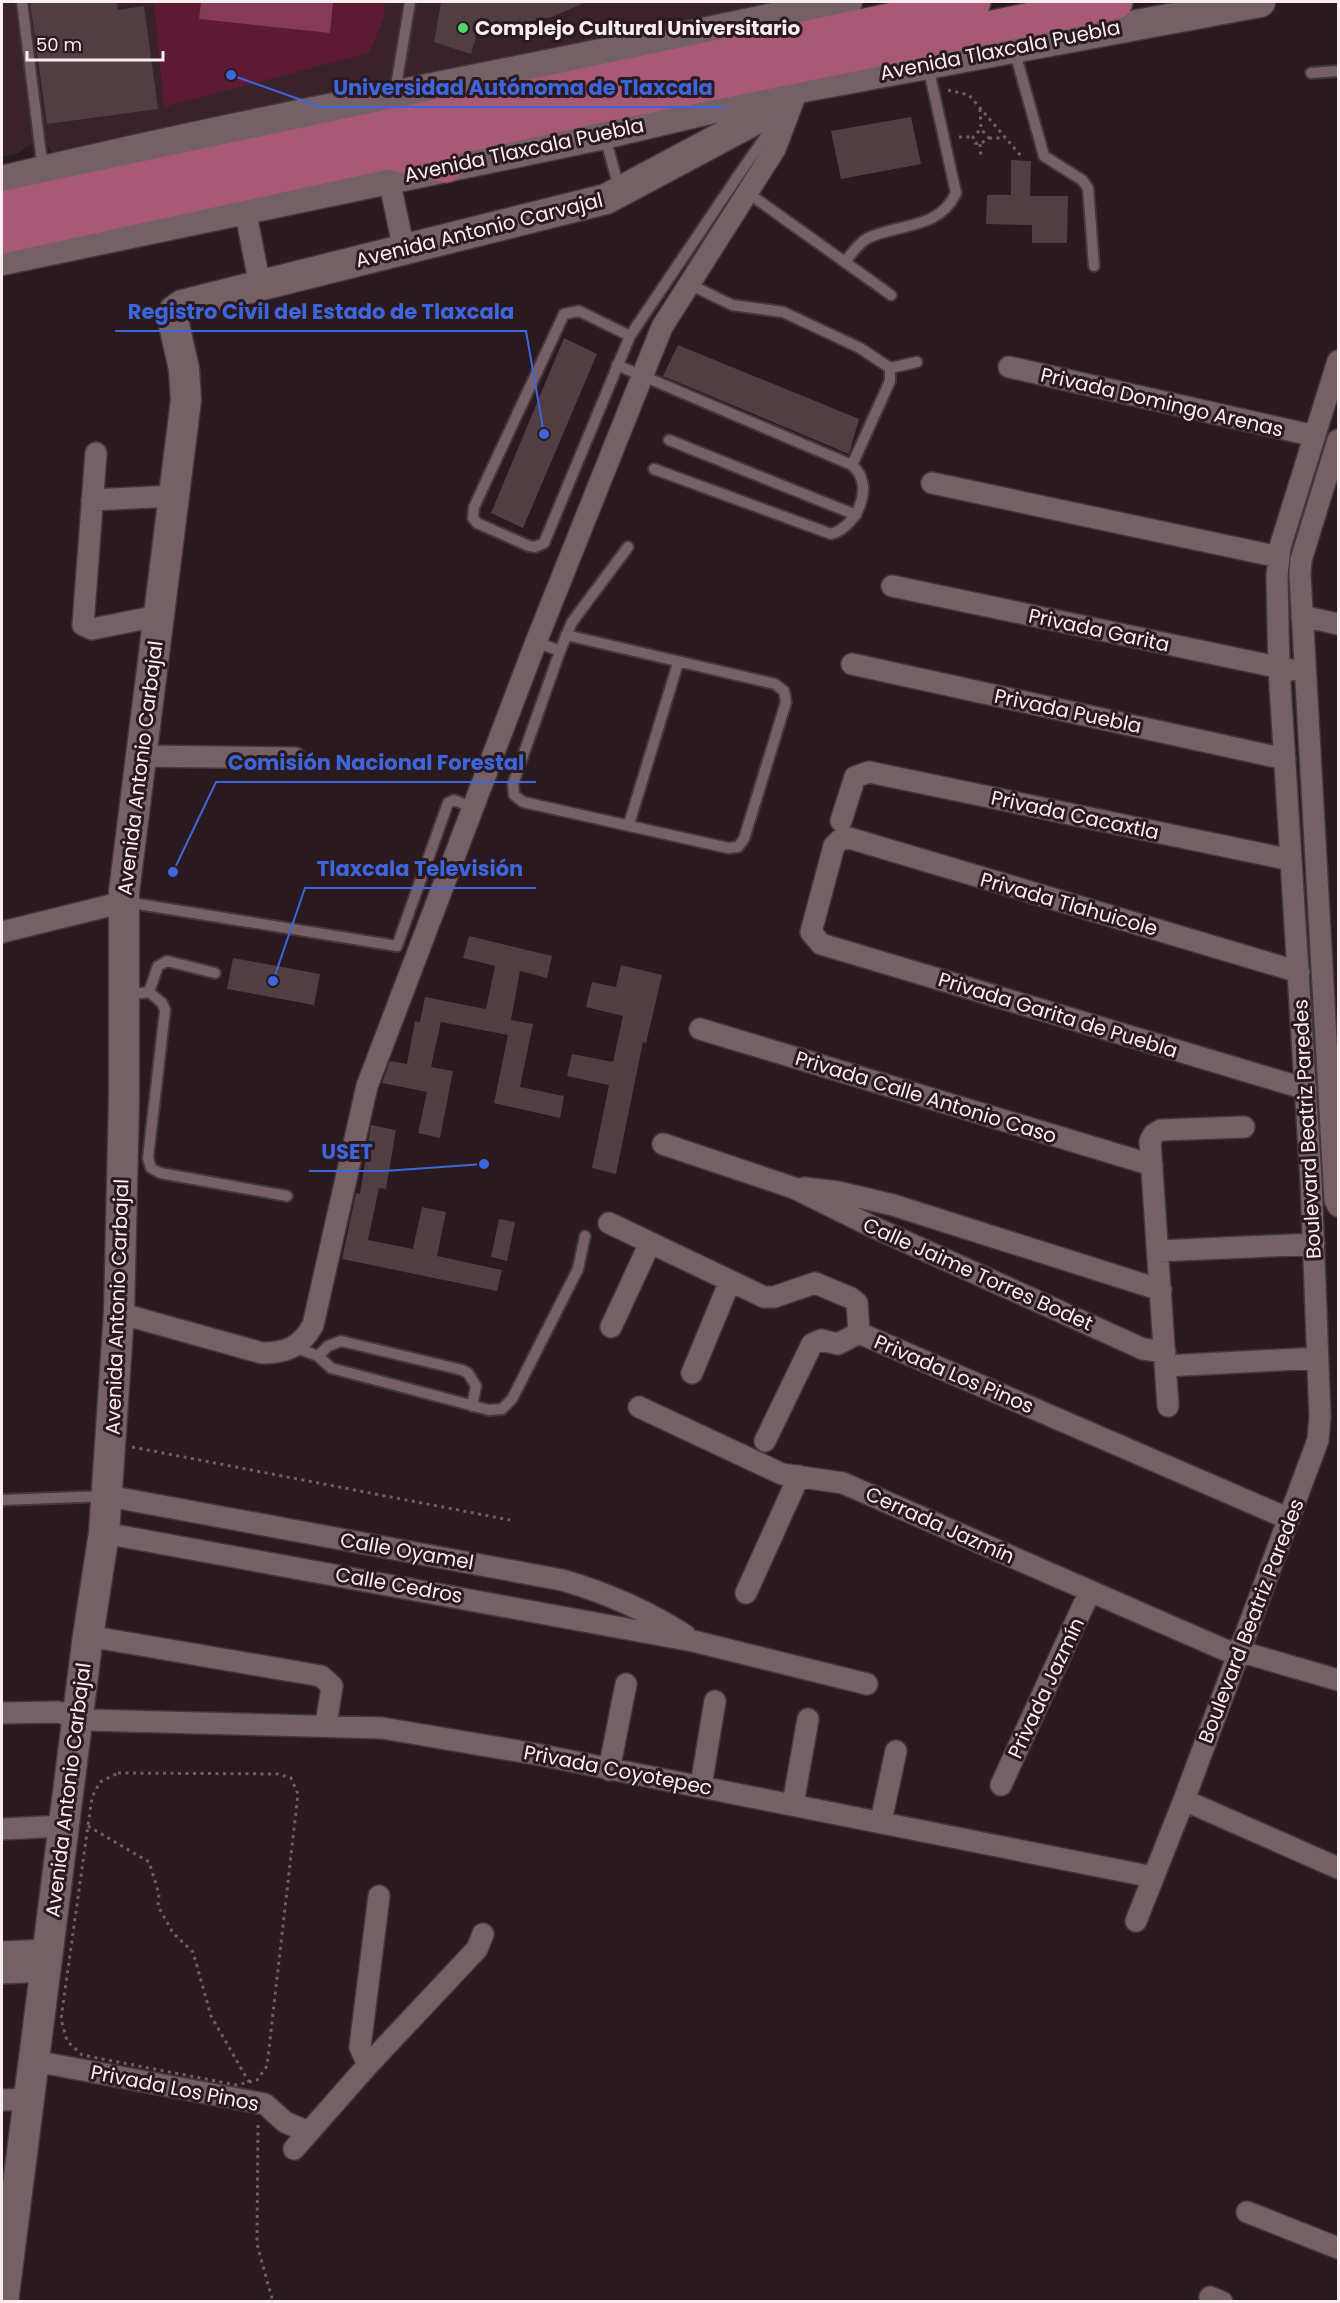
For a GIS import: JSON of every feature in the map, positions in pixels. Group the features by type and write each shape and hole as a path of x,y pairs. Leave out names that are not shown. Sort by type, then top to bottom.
{"main road":[{"name":"Avenida Tlaxcala Puebla","path":"2,237 111,211 388,166 974,2"},
{"name":"Avenida Tlaxcala Puebla","path":"2,208 793,54 1116,2"},
{"path":"388,166 446,166"},
{"path":"2,250 34,230"}],"street":[{"name":"Avenida Tlaxcala Puebla","path":"446,166 604,134 793,54 847,2"},
{"name":"Avenida Tlaxcala Puebla","path":"2,181 394,95 793,54 928,64 1260,2"},
{"name":"Avenida Antonio Carvajal","path":"174,311 182,305 591,204 620,192 758,118 793,54"},
{"path":"118,1313 262,1353 276,1353 294,1347 308,1334 316,1316 367,1086 536,642 662,327 775,149 793,54"},
{"name":"Avenida Tlaxcala Puebla","path":"2,260 245,209 388,166"},
{"path":"388,166 404,250"},
{"path":"245,209 260,286"},
{"name":"Avenida Antonio Carbajal","path":"3,2301 15,2100 34,2061 46,1960 76,1826 78,1715 108,1496 118,1313 124,1100 136,994 124,902 139,756 186,400 184,369 172,321 174,311"},
{"name":"Boulevard Beatriz Paredes","path":"1136,1921 1184,1800 1318,1440 1320,1417 1311,1180 1279,669 1279,557 1338,361"},
{"name":"Privada Domingo Arenas","path":"1009,367 1315,436"},
{"name":"Boulevard Beatriz Paredes","path":"1338,440 1301,560 1305,673 1337,1181 1335,1200 1338,1206"},
{"path":"96,453 83,624 92,630 158,616"},
{"path":"932,483 1279,557"},
{"path":"92,500 174,496"},
{"name":"Privada Garita","path":"892,586 1305,673"},
{"path":"1302,616 1338,624"},
{"name":"Privada Puebla","path":"852,664 1285,759"},
{"path":"139,756 295,758"},
{"name":"Privada Cacaxtla","path":"841,830 853,781 859,773 868,771 1291,860"},
{"name":"Privada Garita de Puebla","path":"841,830 834,846 811,927 812,937 821,944 1306,1089"},
{"name":"Privada Tlahuicole","path":"841,830 849,838 1299,972"},
{"path":"2,932 124,902"},
{"name":"Privada Calle Antonio Caso","path":"700,1029 1152,1165"},
{"path":"1168,1406 1150,1141 1157,1131 1244,1127"},
{"name":"Calle Jaime Torres Bodet","path":"663,1144 794,1188 872,1226 1165,1359 1317,1358"},
{"path":"1311,1180 1337,1181"},
{"name":"Calle Jaime Torres Bodet","path":"794,1188 838,1192 893,1205 1161,1290"},
{"name":"Privada Los Pinos","path":"609,1223 769,1298 810,1284 821,1284 857,1303 859,1333 1289,1519"},
{"path":"612,1327 650,1243"},
{"path":"1158,1251 1314,1244"},
{"path":"692,1373 730,1281"},
{"path":"765,1441 812,1344 822,1340 838,1344 859,1333"},
{"name":"Cerrada Jazmín","path":"639,1407 782,1474 843,1483 1238,1655 1252,1655 1338,1680"},
{"path":"746,1593 799,1476"},
{"name":"Calle Oyamel","path":"108,1496 562,1580 603,1592 649,1612 693,1641"},
{"name":"Calle Cedros","path":"104,1533 409,1587 693,1641"},
{"path":"409,1587 415,1553"},
{"name":"Privada Jazmín","path":"1001,1785 1090,1591"},
{"path":"88,1636 321,1676 332,1686 326,1725"},
{"path":"693,1641 867,1684"},
{"path":"609,1770 626,1684"},
{"path":"701,1786 715,1701"},
{"name":"Privada Coyotepec","path":"2,1713 58,1712 78,1715 88,1720 382,1728 701,1786 1154,1877"},
{"path":"793,1804 808,1719"},
{"path":"881,1821 896,1751"},
{"path":"1184,1800 1338,1868"},
{"path":"2,1829 76,1826"},
{"path":"368,2065 360,2046 380,1896"},
{"path":"294,2149 368,2065 477,1948 483,1934"},
{"path":"2,1952 46,1960"},
{"path":"2,1973 46,1960"},
{"name":"Privada Los Pinos","path":"34,2061 258,2103 274,2110 285,2122 308,2132"},
{"path":"1247,2212 1338,2248"}],"lane":[{"path":"22,2 43,172"},
{"path":"394,95 410,2"},
{"path":"1014,48 1044,156 1082,180 1088,188 1094,266"},
{"path":"630,336 579,311 564,314 474,507 473,518 477,523 529,546 544,543 616,365 630,336 765,137 793,54"},
{"path":"845,261 866,239 918,224 949,208 956,193 928,64"},
{"path":"1311,73 1338,71"},
{"path":"604,134 620,192"},
{"path":"748,193 891,295"},
{"path":"689,284 732,305 783,312 850,342 890,368 917,363"},
{"path":"616,365 852,465 860,475 863,489 851,525 831,534 654,469"},
{"path":"852,465 890,381 890,368"},
{"path":"669,440 856,515"},
{"path":"566,635 775,684 784,691 786,702 744,839 738,847 728,848 523,802 514,795 513,784 560,651 566,635 573,619 628,547"},
{"path":"536,642 560,651"},
{"path":"629,824 678,663"},
{"path":"124,902 397,946 448,803 454,800 473,808"},
{"path":"215,973 167,961 158,966 136,994 162,1003 165,1013 148,1158 151,1168 160,1173 287,1196"},
{"path":"294,1347 318,1356 331,1368 472,1406 496,1411 502,1409 512,1400 578,1269 585,1236"},
{"path":"318,1356 328,1346 341,1341 462,1370 473,1379 476,1386 472,1406"},
{"path":"2,1500 108,1496"}],"path":[{"path":"946,90 969,95 1021,156"},
{"path":"980,108 981,129 989,138"},
{"path":"957,137 973,137 981,129"},
{"path":"973,137 975,143 980,144"},
{"path":"980,144 989,138 1006,138"},
{"path":"980,144 981,159"},
{"path":"112,1443 510,1520"},
{"path":"118,1773 278,1774 291,1778 298,1794 267,2066 257,2080 237,2085 82,2055 67,2041 62,2019 76,1826 100,1782 118,1773"},
{"path":"76,1826 149,1862 159,1894 158,1906 173,1933 193,1952 211,2016 249,2082 258,2103 257,2244 273,2301"}],"shaded area":[{"path":"2,2 800,2 54,154 49,146 41,143 29,145 19,153 2,157"},
{"path":"154,2 385,2 384,18 369,53 164,107"},
{"path":"201,2 333,2 330,33 199,19"}],"building":[{"path":"30,2 117,2 118,10 144,6 158,109 47,124"},
{"name":"Complejo Cultural Universitario","path":"441,2 586,2 552,17 502,27 478,29 471,54 434,42"},
{"path":"911,117 921,164 841,179 831,131"},
{"path":"1011,160 1031,161 1030,196 1068,196 1067,243 1032,243 1032,225 986,224 987,195 1011,195"},
{"path":"564,338 597,354 523,528 491,513"},
{"path":"678,345 859,419 849,454 663,376"},
{"path":"469,936 552,956 547,978 520,971 511,1020 533,1024 520,1087 564,1096 560,1118 494,1103 508,1035 441,1022 431,1067 453,1071 440,1138 418,1133 427,1092 382,1083 390,1061 407,1064 415,1021 420,1022 425,997 486,1009 495,966 463,958"},
{"path":"233,958 320,974 314,1005 227,989"},
{"path":"621,965 662,975 646,1043 643,1042 616,1174 592,1168 609,1085 567,1076 572,1054 613,1062 623,1016 586,1007 592,982 616,987"},
{"path":"371,1125 396,1130 386,1189 379,1188 368,1240 413,1249 422,1207 446,1212 437,1256 502,1270 497,1291 342,1259 356,1193 360,1194"},
{"path":"499,1219 515,1222 507,1261 491,1257"}],"place":[{"name":"Complejo Cultural Universitario","path":"463,28"},
{"name":"Universidad Autónoma de Tlaxcala","path":"231,75"},
{"name":"Registro Civil del Estado de Tlaxcala","path":"544,434"},
{"name":"Comisión Nacional Forestal","path":"173,872"},
{"name":"Tlaxcala Televisión","path":"273,981"},
{"name":"USET","path":"484,1164"}]}
